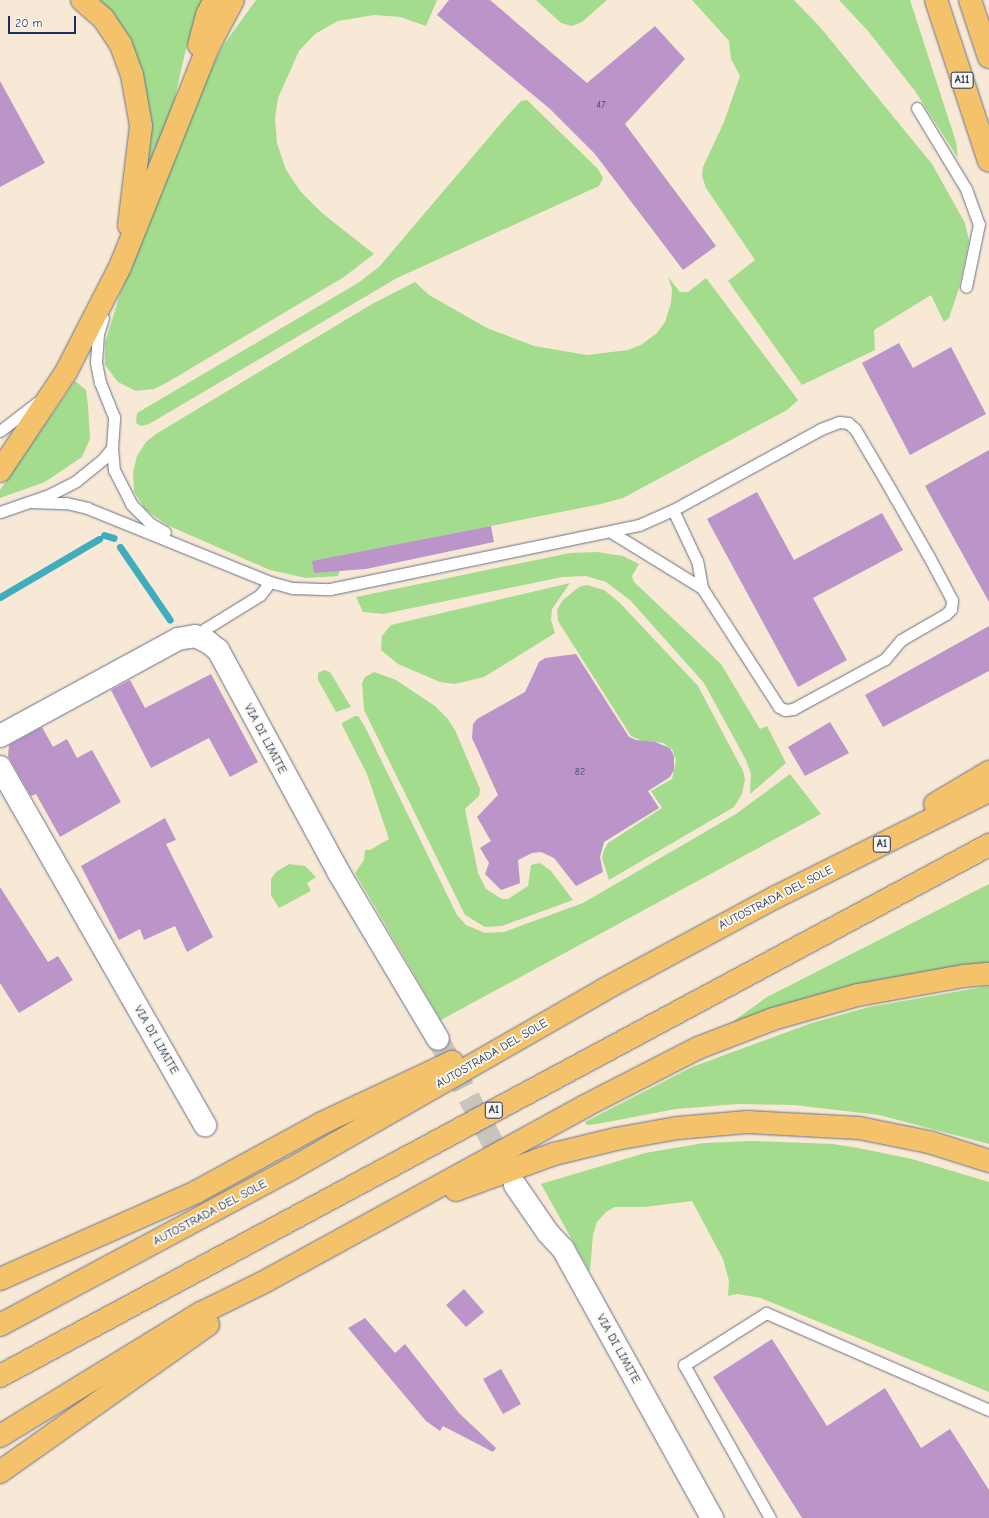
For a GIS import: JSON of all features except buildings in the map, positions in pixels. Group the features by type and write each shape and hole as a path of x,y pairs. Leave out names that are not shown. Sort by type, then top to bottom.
{"highway":[{"path":"82,0 104,18 121,45 132,74 141,126 123,260"},
{"name":"A11","path":"936,0 989,161"},
{"path":"970,0 989,57"},
{"path":"0,471 56,388 123,260 206,49 228,2"},
{"path":"776,897 989,772"},
{"name":"AUTOSTRADA DEL SOLE","path":"0,1325 291,1169 603,990 776,897 989,792"},
{"name":"A1","path":"0,1376 989,845"},
{"path":"0,1436 201,1313 262,1283 390,1215 584,1106 698,1048 773,1019 858,995 964,976 989,974"},
{"path":"0,1279 196,1192 320,1124 603,990"},
{"path":"390,1215 554,1154 678,1128 747,1122 859,1128 929,1142 989,1161"},
{"path":"0,1472 202,1329 262,1283"},
{"path":"0,1381 31,1359"}],"street":[{"path":"0,736 178,639 195,636 201,639"},
{"name":"VIA DI LIMITE","path":"201,639 218,650 339,873 438,1039"},
{"name":"VIA DI LIMITE","path":"0,767 205,1125"},
{"name":"VIA DI LIMITE","path":"515,1185 548,1233 563,1249 712,1518"}],"lane":[{"path":"917,108 960,177 978,224 966,287"},
{"path":"123,260 98,334 96,362 100,383 114,417 112,448 114,470 131,504 151,524 192,548"},
{"path":"0,431 56,388"},
{"path":"29,502 66,503 87,508 192,548 270,582 293,588 330,589 639,525 673,510 839,422 848,423 854,429 888,485 952,600 946,614 901,640 885,659 793,709 785,710 779,707 702,588 697,561 673,510"},
{"path":"0,512 29,502 76,481 103,459 112,448"},
{"path":"611,532 702,588"},
{"path":"201,639 205,629 260,595 270,582"},
{"path":"770,1518 684,1365 766,1313 989,1410"}],"green space":[{"path":"100,0 202,0 185,53 173,107 150,162 148,161 149,113 140,65 125,32"},
{"path":"256,0 437,0 426,26 400,17 374,15 338,21 315,34 299,51 278,98 275,118 277,143 286,170 301,192 322,213 374,254 344,277 168,382 154,389 136,391 118,382 105,365 105,343 120,294 208,75 222,47"},
{"path":"536,0 607,0 582,22 572,26 561,23"},
{"path":"692,0 794,0 820,27 932,164 965,223 969,241 959,288 949,318 944,322 931,295 874,330 875,350 802,385 728,281 755,260 706,188 702,176 703,167 724,122 740,76 731,59 729,41"},
{"path":"839,0 910,0 956,142 958,158 915,91 868,31"},
{"path":"527,100 598,169 603,178 599,186 397,278 149,424 141,426 136,423 137,413 358,283 379,267 508,115 521,101"},
{"path":"668,277 680,292 688,292 706,278 798,400 787,410 623,498 601,504 345,555 338,576 306,578 270,570 167,525 145,509 134,492 133,472 137,456 146,442 156,434 372,304 415,282 429,295 487,328 534,346 587,355 628,350 641,345 657,333 665,322 671,303 672,289"},
{"path":"75,381 86,390 88,406 90,439 82,457 45,482 0,498 0,490"},
{"path":"597,552 623,556 639,564 632,576 634,582 721,664 760,729 767,726 786,763 750,794 751,774 746,760 704,683 630,600 606,582 586,576 562,577 383,614 363,612 356,597 570,553"},
{"path":"570,583 552,609 551,620 555,633 484,677 455,684 440,682 398,664 381,650 382,636 391,625"},
{"path":"587,585 604,590 619,602 698,686 743,771 745,779 742,794 734,807 609,880 602,858 604,850 608,843 662,808 651,791 672,779 676,760 672,749 663,743 642,741 631,736 558,621 557,610 563,600 579,587"},
{"path":"324,670 330,672 351,707 336,712 318,680 318,673"},
{"path":"374,672 396,680 435,706 447,718 455,730 480,789 479,796 465,809 478,873 486,889 502,899 508,899 528,886 531,865 540,863 551,871 573,900 502,926 485,927 465,915 364,710 362,683 365,677"},
{"path":"355,716 358,716 364,725 457,915 466,925 485,933 504,932 583,903 736,814 790,774 821,814 441,1020 355,873 364,860 365,850 370,850 389,839 367,774 342,725 342,723"},
{"path":"289,864 305,866 316,877 307,883 311,891 279,908 271,895 271,879 276,872"},
{"path":"989,884 989,969 717,1033 767,997"},
{"path":"989,986 989,1144 879,1115 794,1105 738,1104 676,1109 597,1124 587,1125 585,1122 692,1067 812,1023 869,1007"},
{"path":"753,1141 833,1144 858,1148 912,1159 989,1182 989,1392 761,1298 737,1294 728,1296 729,1281 723,1259 692,1201 645,1207 615,1207 606,1212 597,1222 593,1235 590,1272 541,1184 645,1153 704,1143"}],"waterway":[{"path":"104,535 114,538"},
{"path":"0,597 99,539"},
{"path":"120,547 170,620"}],"tunnel":[{"path":"438,1039 507,1170"}]}
